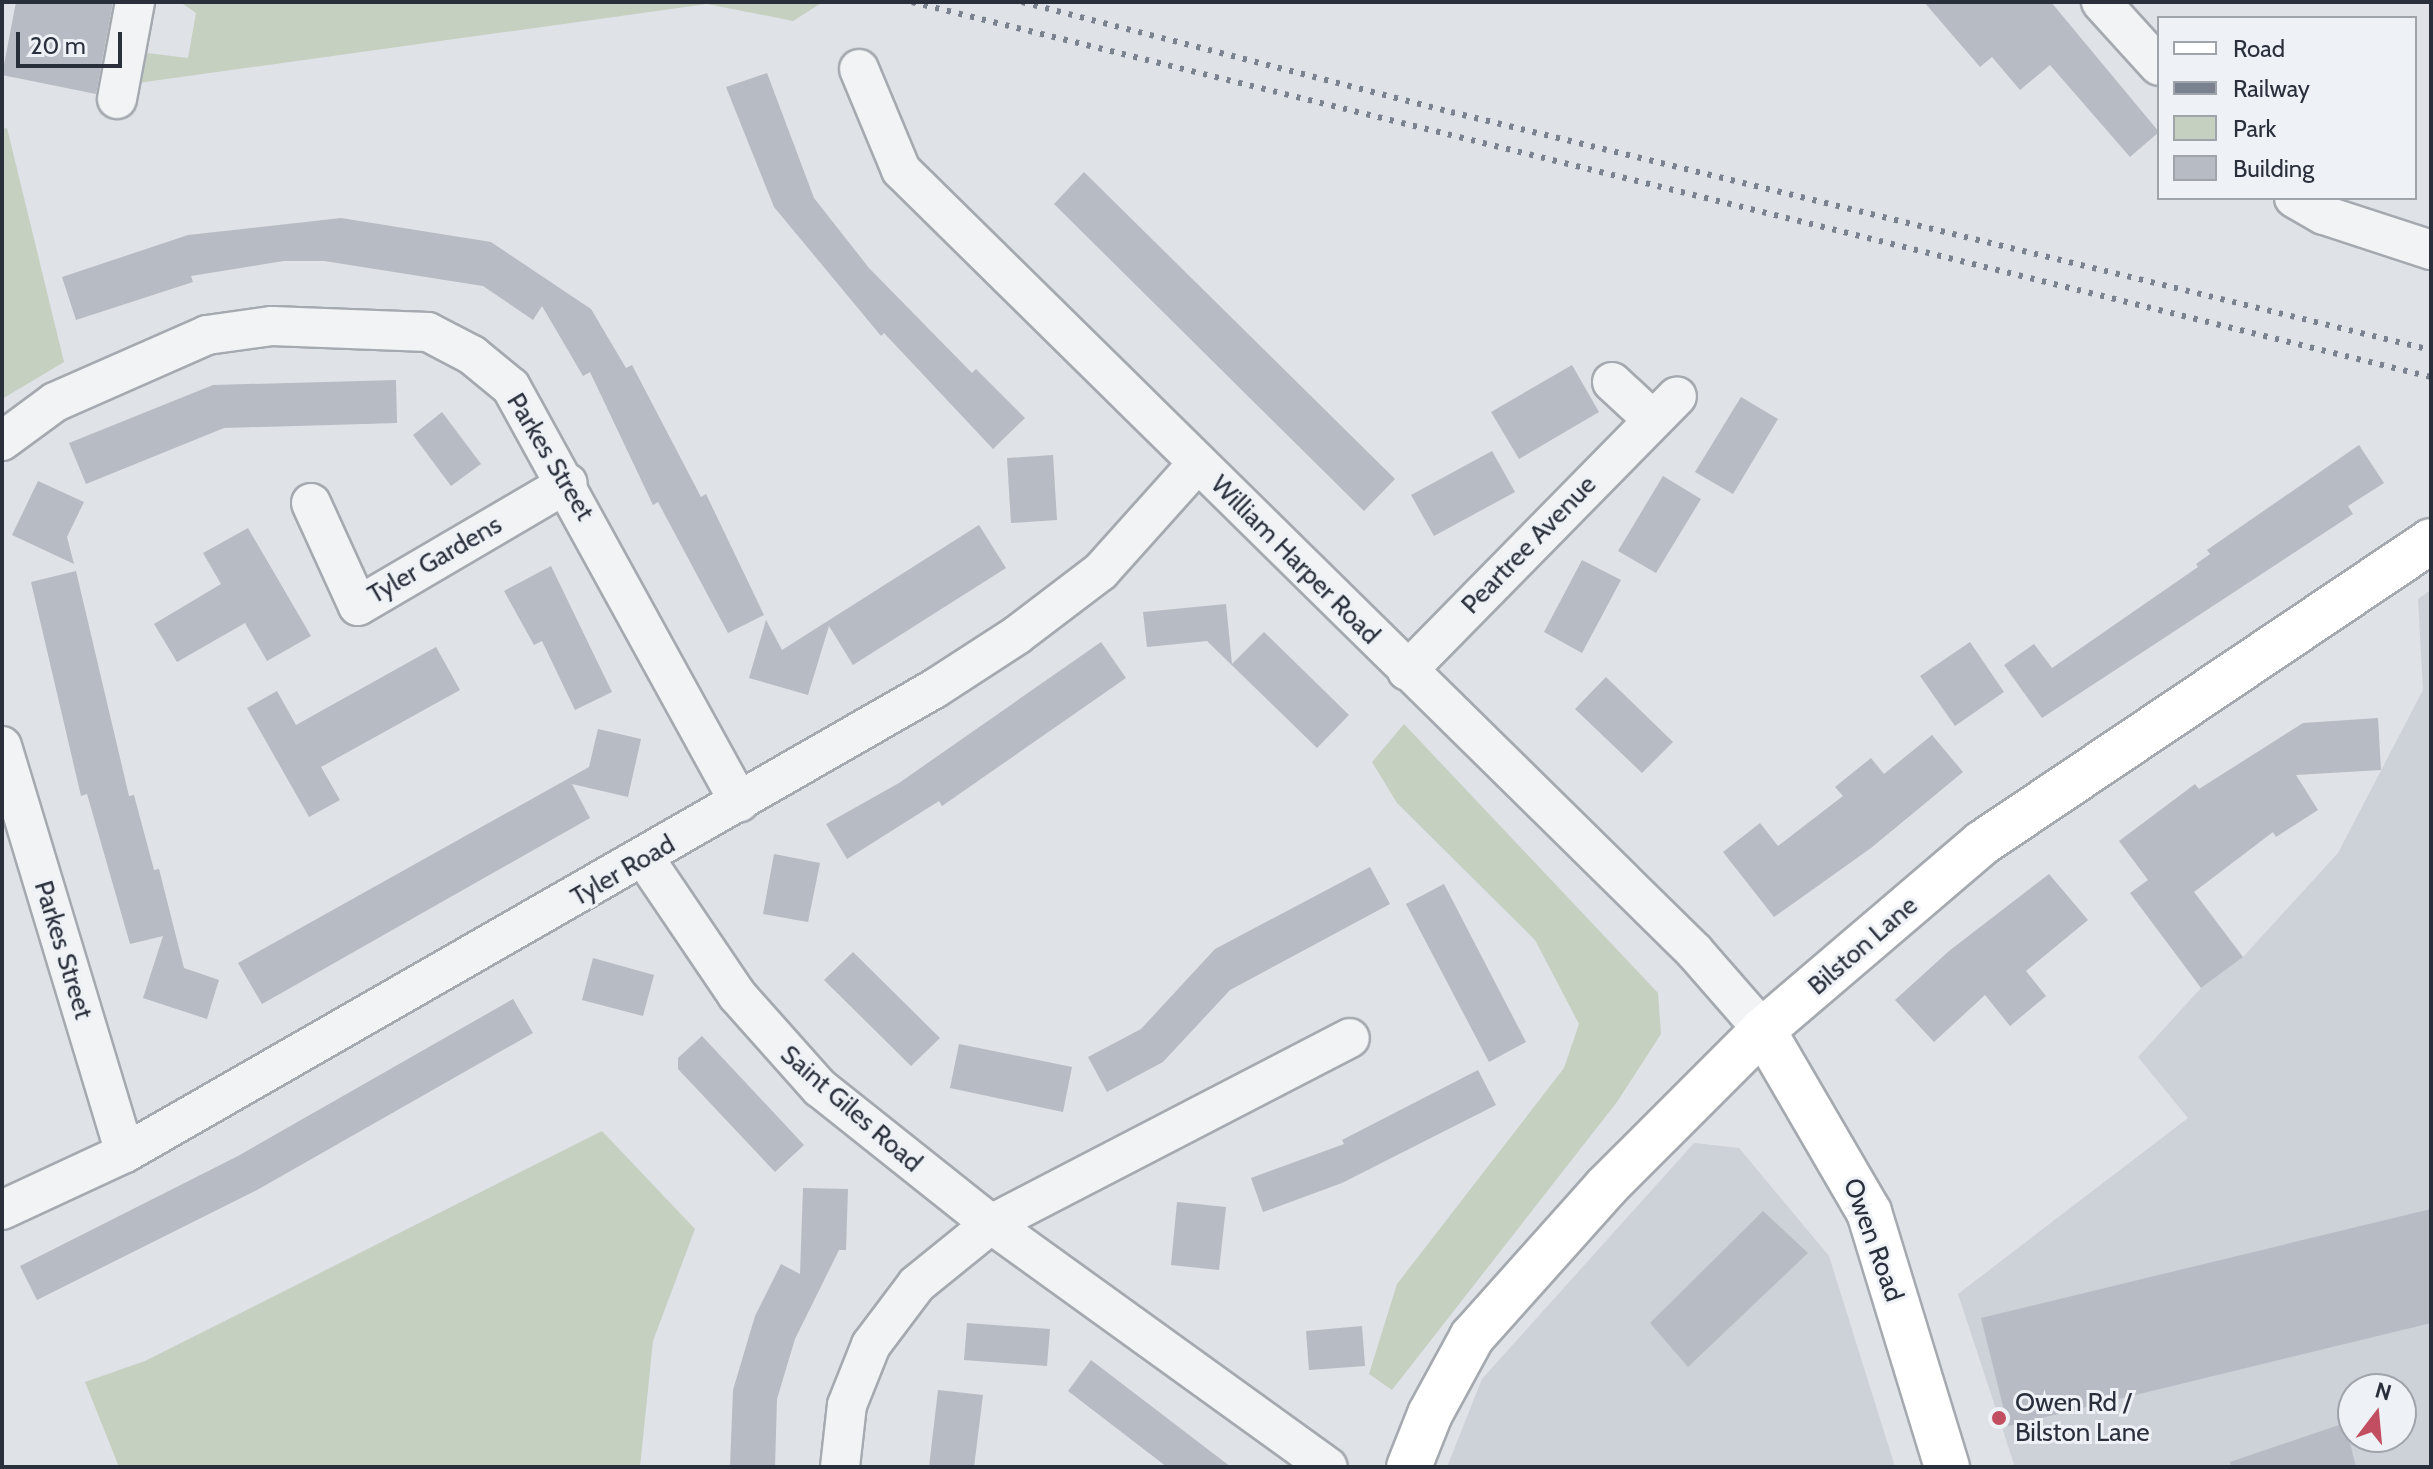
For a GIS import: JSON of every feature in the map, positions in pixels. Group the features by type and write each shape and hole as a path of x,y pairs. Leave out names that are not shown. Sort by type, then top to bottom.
{"main road":[{"name":"Bilston Lane","path":"1409,1467 1430,1414 1472,1337 1606,1187 1763,1030 1982,843 2431,541"},
{"name":"Owen Road","path":"1763,1030 1869,1212 1947,1467"}],"street":[{"path":"2101,2 2157,64"},
{"path":"117,99 139,14"},
{"name":"William Harper Road","path":"859,69 901,170 1695,952 1763,1030"},
{"path":"2298,200 2324,215 2431,250"},
{"name":"Parkes Street","path":"2,441 55,402 207,335 272,326 428,332 472,355 511,387 568,483 739,802"},
{"name":"Peartree Avenue","path":"1407,671 1664,408 1612,382"},
{"name":"Tyler Road","path":"2,1210 125,1153 645,859 1017,635 1101,571 1197,464"},
{"name":"Tyler Gardens","path":"311,503 358,606 568,483"},
{"name":"Parkes Street","path":"2,746 125,1153"},
{"name":"Saint Giles Road","path":"645,859 737,995 789,1058 882,1141 991,1224 1328,1467"},
{"path":"840,1467 847,1405 871,1345 917,1284 991,1224 1350,1038"}],"shaded area":[{"path":"2431,590 2431,1467 2015,1467 1958,1294 2188,1118 2138,1057 2201,988 2243,957 2338,853 2423,690 2418,599"},
{"path":"1694,1143 1739,1148 1829,1256 1895,1467 1447,1467 1482,1379"}],"green space":[{"path":"180,2 823,2 793,21 707,4 138,83 147,53 188,58 196,13"},
{"path":"7,128 64,362 2,399 2,129"},
{"path":"1404,724 1658,993 1661,1034 1617,1102 1392,1390 1369,1374 1397,1284 1564,1068 1579,1024 1535,940 1397,803 1372,762"},
{"path":"602,1131 695,1229 653,1341 640,1467 119,1467 85,1382 145,1361"}],"building":[{"path":"16,2 113,2 96,94 2,75"},
{"path":"1924,2 2051,2 2157,130 2157,134 2130,157 2050,65 2020,90 1992,57 1980,67"},
{"path":"767,73 814,198 869,268 972,373 976,369 1025,418 993,449 884,333 881,336 774,207 726,87"},
{"path":"1084,172 1395,479 1364,511 1054,204"},
{"path":"341,218 491,242 591,309 626,368 632,365 701,497 706,494 764,615 728,633 658,502 653,505 590,372 583,376 542,306 533,320 483,286 324,261 284,261 191,276 193,282 76,320 62,277 188,235"},
{"path":"1572,365 1599,412 1519,459 1491,412"},
{"path":"396,380 397,423 224,428 86,484 69,443 213,385"},
{"path":"1741,397 1778,419 1733,494 1695,472"},
{"path":"442,412 481,464 451,486 413,435"},
{"path":"2359,445 2384,483 2348,506 2353,514 2042,718 2004,665 2034,644 2052,668 2198,567 2196,564 2210,554 2207,550"},
{"path":"1492,451 1515,492 1434,536 1411,495"},
{"path":"1053,455 1057,520 1011,523 1007,458"},
{"path":"1663,476 1701,499 1656,573 1618,551"},
{"path":"38,481 84,502 67,537 74,564 12,535"},
{"path":"979,525 1006,568 853,665 829,626 808,695 749,678 766,620 782,650"},
{"path":"248,528 311,636 267,661 245,623 177,662 154,624 221,584 203,553"},
{"path":"1582,560 1621,580 1582,653 1544,632"},
{"path":"551,566 612,692 575,710 542,641 534,645 504,591"},
{"path":"76,571 129,796 134,795 154,870 159,869 184,968 219,980 207,1019 143,998 163,936 130,944 87,794 81,796 31,582"},
{"path":"1226,604 1232,664 1264,632 1349,715 1317,748 1207,641 1147,647 1143,612"},
{"path":"1101,642 1126,678 942,806 939,801 847,859 826,824 899,783"},
{"path":"1970,642 2004,692 1955,726 1920,676"},
{"path":"436,647 460,690 321,767 340,800 309,817 247,708 277,691 296,725"},
{"path":"1606,677 1673,742 1642,773 1575,709"},
{"path":"2378,718 2381,770 2296,775 2318,810 2276,837 2273,832 2194,892 2243,957 2201,988 2130,893 2148,880 2119,841 2195,784 2199,789 2303,723"},
{"path":"598,729 641,739 628,797 572,784 590,818 262,1004 238,963 589,767"},
{"path":"1932,735 1963,772 1871,848 1774,917 1723,852 1760,823 1778,846 1843,796 1835,787 1871,758 1884,774"},
{"path":"774,854 820,863 808,922 763,914"},
{"path":"1370,867 1390,904 1230,990 1163,1062 1107,1092 1088,1057 1141,1029 1215,949"},
{"path":"2049,874 2088,920 2026,971 2046,996 2010,1026 1985,995 1934,1042 1895,1000 1949,951"},
{"path":"1444,884 1526,1042 1489,1062 1406,904"},
{"path":"853,952 940,1038 911,1066 824,980"},
{"path":"593,958 654,975 643,1016 582,1000"},
{"path":"513,999 533,1033 257,1190 37,1300 20,1266 238,1156"},
{"path":"702,1036 804,1145 775,1172 678,1069 678,1058"},
{"path":"959,1044 1072,1067 1063,1112 950,1088"},
{"path":"1478,1070 1496,1105 1342,1183 1263,1212 1251,1178 1344,1144 1342,1140"},
{"path":"803,1188 848,1189 846,1250 839,1250 795,1339 777,1399 775,1467 730,1467 733,1390 755,1316 781,1264 800,1274"},
{"path":"1177,1202 1226,1207 1219,1270 1171,1265"},
{"path":"2431,1209 2431,1323 2008,1426 1981,1318"},
{"path":"1763,1211 1808,1253 1688,1367 1650,1323"},
{"path":"967,1323 1050,1329 1047,1366 964,1360"},
{"path":"1362,1326 1365,1366 1309,1370 1306,1331"},
{"path":"1091,1360 1231,1467 1167,1467 1068,1391"},
{"path":"938,1390 983,1395 974,1467 929,1467"},
{"path":"2337,1426 2337,1453 2352,1453 2356,1467 2231,1467 2230,1462"}],"railway":[{"path":"912,2 2431,377"},
{"path":"1022,2 1451,112 2431,350"}],"place":[{"name":"Owen Rd / Bilston Lane","path":"1999,1418"}]}
